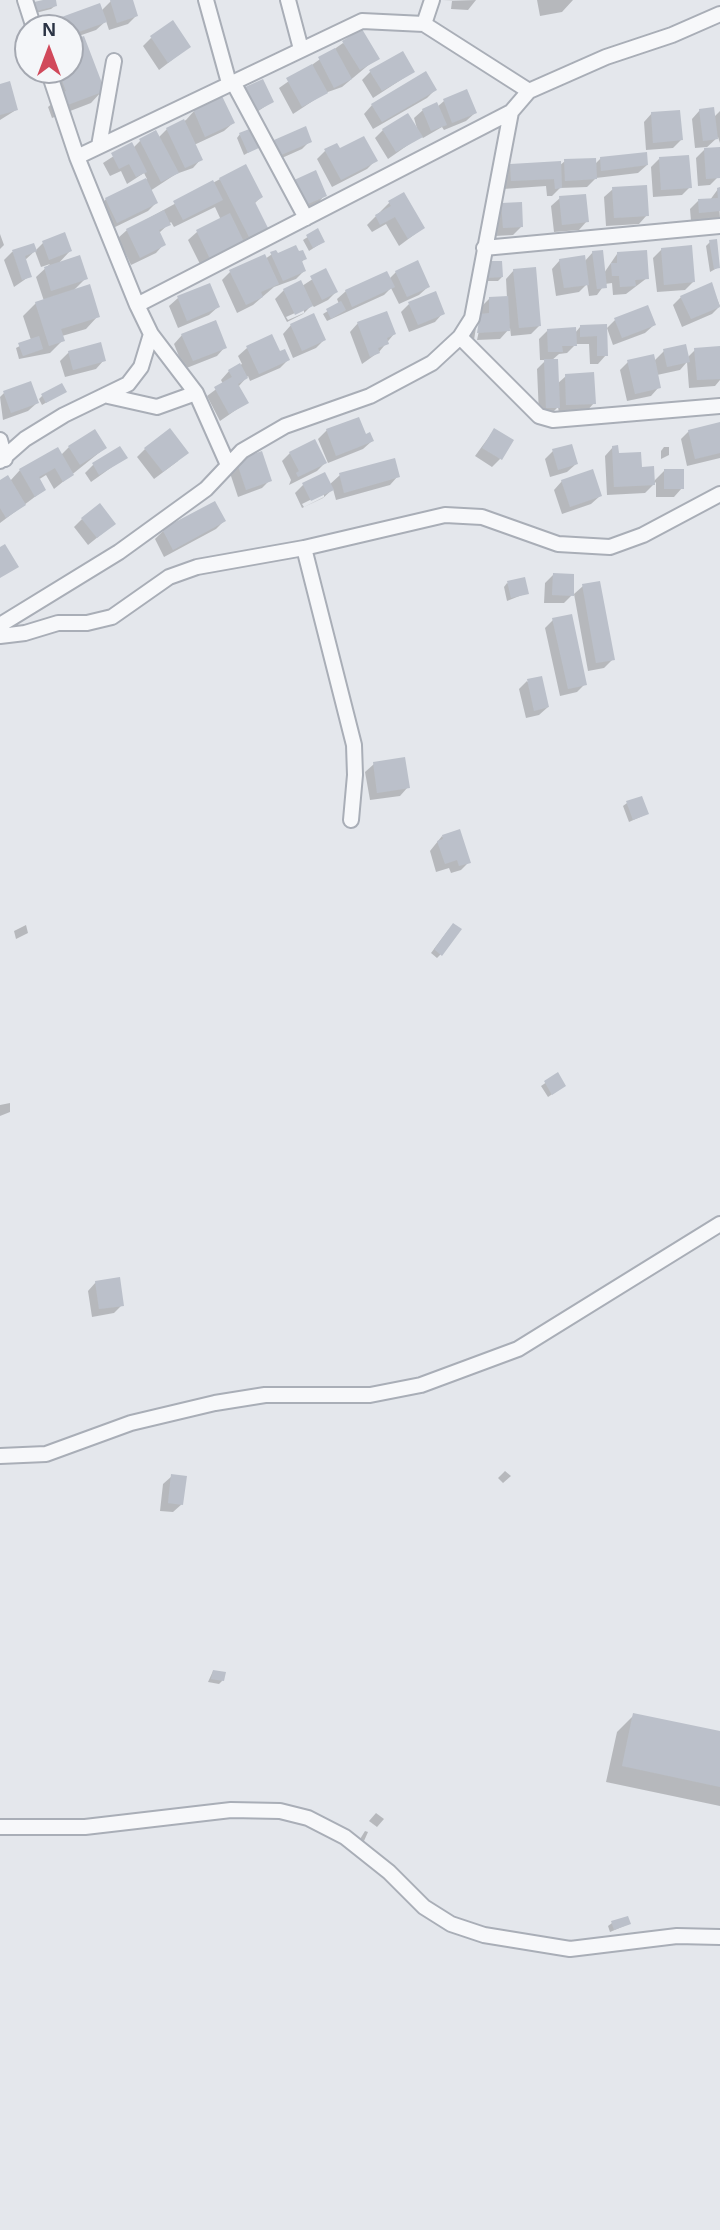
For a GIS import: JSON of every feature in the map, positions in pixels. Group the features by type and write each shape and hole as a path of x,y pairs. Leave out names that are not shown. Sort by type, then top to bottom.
{"street":[{"path":"206,0 231,83 306,218"},
{"path":"288,0 301,49"},
{"path":"425,24 432,0"},
{"path":"137,305 511,112 529,91 606,57 672,35 720,14"},
{"path":"76,157 362,21 425,24 529,91"},
{"path":"99,146 114,61"},
{"path":"53,84 76,157 137,305 151,334 196,393 228,465"},
{"path":"0,625 120,552 206,489 242,451 285,426 370,396 432,363 460,337 472,318 511,112"},
{"path":"484,248 720,226"},
{"path":"3,460 25,439 64,415 128,384 141,367 151,334"},
{"path":"460,337 539,416 553,420 720,406"},
{"path":"108,396 157,407 196,393"},
{"path":"0,440 3,460"},
{"path":"0,636 25,633 58,623 87,623 112,617 169,577 197,567 304,548 445,515 481,517 558,544 610,547 643,535 720,494"},
{"path":"304,548 354,745 355,775 351,820"},
{"path":"0,1456 28,1457 46,1454 131,1423 215,1403 265,1395 370,1395 421,1385 518,1349 720,1224"},
{"path":"0,1827 85,1827 231,1810 280,1811 308,1818 345,1837 389,1872 424,1907 451,1924 484,1935 570,1949 677,1936 720,1937"}],"building":[{"path":"56,0 57,6 36,11 34,2"},
{"path":"110,0 133,0 138,16 117,23"},
{"path":"100,3 107,22 84,30 84,14 70,14"},
{"path":"173,20 191,47 168,63 150,36"},
{"path":"362,29 380,59 360,70 342,41"},
{"path":"84,36 105,91 65,106 60,93 66,91 63,84 84,84"},
{"path":"335,48 352,79 334,88 318,57"},
{"path":"403,51 415,72 382,91 369,70"},
{"path":"312,64 328,93 302,107 286,78"},
{"path":"426,71 437,90 382,122 371,104"},
{"path":"263,79 274,102 255,112 243,88"},
{"path":"10,81 18,110 0,115 0,84"},
{"path":"467,89 477,113 452,123 443,99"},
{"path":"222,96 235,123 205,137 193,109"},
{"path":"437,102 447,125 431,131 422,109"},
{"path":"714,107 718,139 703,141 699,109"},
{"path":"680,110 683,140 653,143 651,112"},
{"path":"408,113 423,137 396,152 382,129"},
{"path":"184,119 203,160 185,168 166,128"},
{"path":"306,126 312,142 281,155 274,140"},
{"path":"252,128 261,147 248,153 239,133"},
{"path":"156,130 179,173 161,182 139,139"},
{"path":"364,136 378,161 341,180 324,149 337,143 340,148"},
{"path":"132,142 147,172 136,177 129,164 119,169 111,153"},
{"path":"720,147 720,178 706,179 704,148"},
{"path":"647,152 648,165 601,171 600,157"},
{"path":"689,155 692,188 661,190 659,157"},
{"path":"596,158 597,179 565,181 564,159"},
{"path":"561,161 562,188 555,189 554,179 511,181 510,164"},
{"path":"246,164 263,197 255,202 268,228 249,237 219,178"},
{"path":"316,170 327,196 303,206 292,181"},
{"path":"146,178 158,203 117,223 105,198"},
{"path":"213,180 223,200 183,220 173,201"},
{"path":"647,185 649,216 614,218 612,187"},
{"path":"720,187 720,211 699,213 698,199 718,198 717,188"},
{"path":"404,192 425,228 408,239 395,217 380,225 375,215 391,206 388,201"},
{"path":"586,194 589,222 562,225 559,196"},
{"path":"522,202 523,227 503,228 501,203"},
{"path":"164,210 171,225 159,230 166,245 140,258 126,229"},
{"path":"230,213 244,242 210,259 196,230"},
{"path":"318,228 325,242 313,248 306,235"},
{"path":"65,232 72,251 49,260 42,241"},
{"path":"717,239 720,268 714,269 709,240"},
{"path":"34,243 37,251 25,256 32,277 22,280 12,250"},
{"path":"296,245 299,251 303,250 307,259 302,261 306,271 283,281 270,252 276,250 278,253"},
{"path":"692,245 695,282 664,285 661,248"},
{"path":"603,250 607,288 597,289 592,251"},
{"path":"647,250 649,279 635,280 636,286 620,287 619,276 612,276 611,263 617,263 617,252"},
{"path":"265,254 279,284 261,292 263,297 246,305 229,270"},
{"path":"80,255 88,279 51,291 44,267"},
{"path":"585,255 589,285 564,288 559,259"},
{"path":"418,260 430,287 407,297 395,271"},
{"path":"485,261 502,261 503,277 486,278"},
{"path":"536,267 541,326 519,328 513,269"},
{"path":"326,268 338,292 322,300 310,276"},
{"path":"387,271 395,287 352,307 345,290"},
{"path":"301,280 313,306 295,315 283,289"},
{"path":"712,282 720,307 691,319 680,296"},
{"path":"210,283 220,307 187,321 177,296"},
{"path":"90,284 100,317 61,329 65,341 49,346 35,302"},
{"path":"436,291 445,314 418,325 408,302"},
{"path":"508,296 510,331 477,333 480,314 489,313 489,297"},
{"path":"341,301 346,310 331,319 326,309"},
{"path":"648,305 656,325 622,338 614,318"},
{"path":"387,311 396,334 387,338 389,344 378,348 380,353 370,357 357,322"},
{"path":"314,313 326,340 302,351 290,324"},
{"path":"216,320 227,348 193,361 181,334"},
{"path":"607,324 608,356 597,356 597,336 580,337 580,325"},
{"path":"576,327 577,346 562,346 563,352 548,352 547,329"},
{"path":"272,334 280,351 285,349 290,360 259,374 246,346"},
{"path":"39,336 43,349 23,356 18,343"},
{"path":"101,342 106,361 73,370 68,351"},
{"path":"686,344 690,362 667,367 663,349"},
{"path":"720,346 720,379 697,380 694,348"},
{"path":"654,354 661,388 635,394 627,360"},
{"path":"544,359 558,359 560,408 546,408"},
{"path":"240,363 248,378 238,384 249,403 229,414 214,387 232,377 228,370"},
{"path":"594,372 596,404 566,405 565,374"},
{"path":"31,381 39,403 11,413 3,391"},
{"path":"62,383 67,392 46,403 41,394"},
{"path":"359,417 366,434 370,432 374,441 336,456 326,429"},
{"path":"720,422 720,453 695,459 688,430"},
{"path":"170,428 189,453 163,472 144,448"},
{"path":"494,428 514,440 502,460 482,448"},
{"path":"95,429 107,448 80,465 68,446"},
{"path":"315,439 327,463 298,477 296,473 299,471 289,452"},
{"path":"572,444 578,464 558,470 552,449"},
{"path":"618,445 619,453 641,452 642,467 654,466 655,485 614,487 612,446"},
{"path":"120,446 128,458 99,475 92,463"},
{"path":"58,447 74,475 63,482 55,468 39,477 46,490 35,497 19,469"},
{"path":"262,451 272,481 246,490 236,460"},
{"path":"395,458 400,477 344,493 339,473"},
{"path":"593,469 602,496 570,507 561,480"},
{"path":"664,469 684,469 684,489 664,489"},
{"path":"325,472 334,490 311,501 302,483"},
{"path":"8,475 26,505 6,518 0,508 0,480"},
{"path":"215,501 226,521 173,550 162,529"},
{"path":"100,503 116,524 97,538 81,518"},
{"path":"5,544 19,567 0,578 0,547"},
{"path":"553,573 574,574 574,596 552,595"},
{"path":"525,577 529,594 511,598 507,581"},
{"path":"600,581 615,660 596,663 582,584"},
{"path":"572,614 587,685 568,689 552,618"},
{"path":"542,676 549,707 534,711 527,679"},
{"path":"405,757 410,788 377,793 373,762"},
{"path":"642,796 649,814 633,820 626,801"},
{"path":"460,829 471,863 459,866 457,860 445,864 437,841 443,839 442,835"},
{"path":"453,923 462,929 442,956 434,949"},
{"path":"558,1072 566,1086 552,1095 544,1081"},
{"path":"120,1277 124,1306 99,1309 95,1281"},
{"path":"171,1474 187,1476 183,1505 168,1503"},
{"path":"213,1670 226,1672 224,1681 211,1679"},
{"path":"633,1713 720,1731 720,1787 622,1766"},
{"path":"628,1916 631,1924 614,1930 611,1921"}]}
